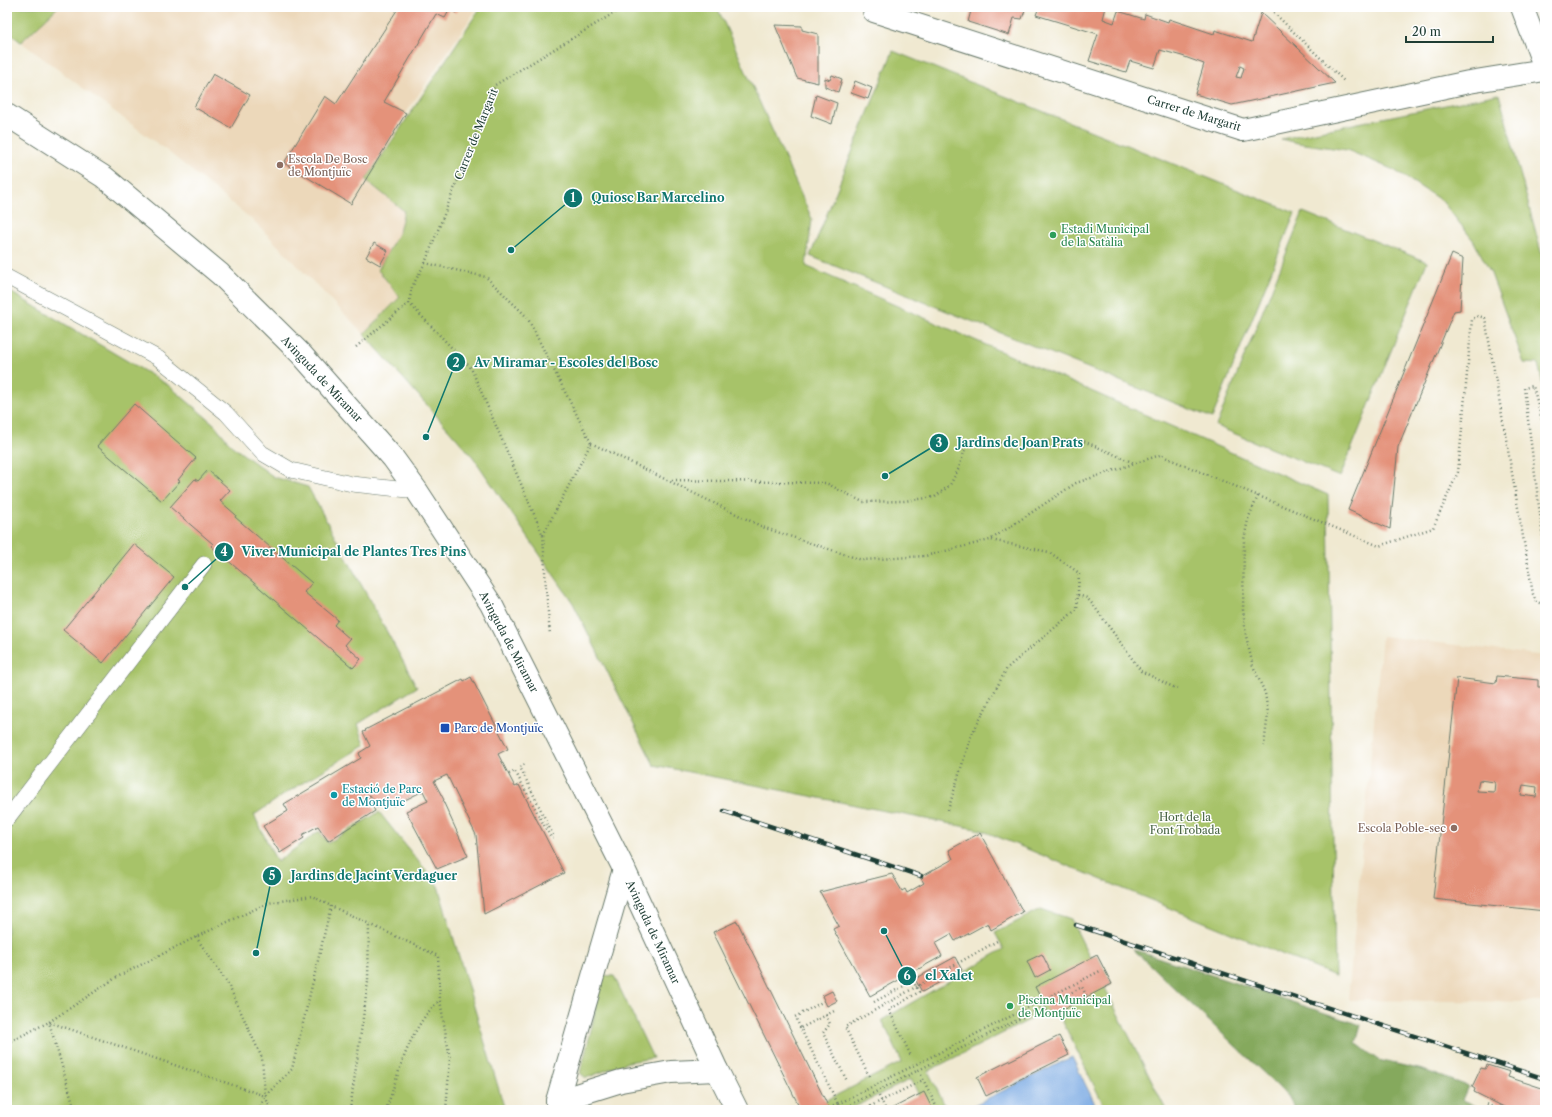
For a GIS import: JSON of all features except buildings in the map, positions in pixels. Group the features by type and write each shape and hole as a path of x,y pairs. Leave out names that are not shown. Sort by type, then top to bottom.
{"street":[{"path":"1522,7 1545,69"},
{"name":"Carrer de Margarit","path":"874,9 1243,130 1469,82 1545,69"},
{"name":"Avinguda de Miramar","path":"7,115 104,177 220,274 319,373 393,458 417,491 491,604 624,869 737,1110"},
{"path":"556,1105 624,869"},
{"path":"556,1105 621,1081 671,1072 717,1070"}],"lane":[{"path":"7,277 158,358 226,413 262,453 291,470 352,484 417,491"},
{"path":"7,818 204,564"}],"path":[{"name":"Carrer de Margarit","path":"409,303 412,287 425,263 496,85 614,13 632,7"},
{"path":"1268,7 1345,82"},
{"path":"425,263 486,277 527,317 592,442 765,528 862,560 925,556 990,540 1076,483 1160,455 1379,546 1433,528 1458,472 1472,319 1478,316 1485,318 1533,594 1536,602 1543,604 1545,603"},
{"path":"356,347 409,303 471,368 544,535 546,589 550,635"},
{"path":"1545,431 1533,386 1524,388 1545,554"},
{"path":"670,480 826,483 862,502 904,501 934,497 950,485 959,468 966,446 1007,442 1080,440 1134,463"},
{"path":"544,535 592,442"},
{"path":"1258,496 1248,519 1244,540 1243,610 1246,636 1253,666 1265,693 1268,713 1264,746"},
{"path":"948,810 971,736 1007,668 1077,609 1079,573 1050,552 990,540"},
{"path":"1078,596 1087,598 1094,606 1141,671 1177,689"},
{"path":"509,774 515,771 550,838 554,836 520,767 527,763"},
{"path":"7,1043 49,1022 117,977 196,937 268,903 312,896 438,956 440,1000 450,1058 446,1110"},
{"path":"259,1110 265,1096 292,1069 331,906"},
{"path":"350,1110 368,982 369,924"},
{"path":"196,937 228,984 262,1058 265,1096 271,1110"},
{"path":"869,1076 845,1027 1000,940"},
{"path":"826,1110 1102,970"},
{"path":"874,1002 913,981 919,992 889,1010 911,1056"},
{"path":"824,1001 795,1017 841,1110 1082,987 1088,999"},
{"path":"386,1110 409,1043 430,1009 440,1000"},
{"path":"801,1028 836,1010"},
{"path":"826,1015 830,1024 822,1033 847,1082"},
{"path":"49,1022 265,1096"},
{"path":"49,1022 75,1110"},
{"path":"921,1075 938,1110"},
{"path":"863,1110 923,1080"},
{"path":"879,1096 886,1110"},
{"path":"1487,1104 1498,1110"}],"shaded area":[{"name":"Escola De Bosc de Montjuïc","path":"58,7 478,7 406,113 366,180 404,211 399,232 380,265 400,297 364,334 255,222 166,150 21,42"},
{"name":"Escola Poble-sec","path":"1382,636 1545,656 1545,1002 1348,1000"}],"green space":[{"path":"7,7 58,7 21,42 7,31"},
{"name":"Hort de la Font Trobada","path":"481,7 717,7 812,219 806,266 1328,495 1335,976 981,830 654,765 573,603 473,457 364,334 400,297 378,270 399,232 404,211 366,180"},
{"name":"Estadi Municipal de la Satàlia","path":"893,51 1295,213 1212,418 810,256"},
{"path":"1499,94 1545,267 1545,393 1538,364 1524,363 1490,271 1473,240 1442,201 1394,170 1347,150 1281,139"},
{"path":"1303,212 1427,262 1340,477 1216,426"},
{"path":"7,290 168,385 214,424 232,446 274,477 308,487 417,687 358,724 365,745 291,790 254,815 277,862 319,831 328,843 379,812 438,886 505,1110 7,1110"},
{"name":"Piscina Municipal de Montjuïc","path":"1041,909 1071,919 1090,958 1097,955 1112,984 1105,988 1166,1110 1106,1110 1058,1012 1050,1016 1047,1011 928,1071 947,1110 926,1110 911,1079 848,1110 807,1110 902,1062 882,1020 1004,949 995,933"},
{"path":"1133,949 1361,1025 1356,1043 1378,1060 1423,1070 1468,1086 1462,1100 1480,1108 1476,1110 1296,1110 1288,1096"},
{"path":"601,975 614,976 653,1058 628,1062 586,1078 580,1073 592,1024"}],"water":[{"path":"1072,1057 1098,1110 977,1110 974,1105"}],"railway":[{"path":"724,811 921,876"},
{"path":"1076,925 1545,1079"}],"place":[{"name":"Escola De Bosc de Montjuïc","path":"280,165"},
{"name":"Estadi Municipal de la Satàlia","path":"1053,235"},
{"name":"Quiosc Bar Marcelino","path":"511,250"},
{"name":"Av Miramar - Escoles del Bosc","path":"426,437"},
{"name":"Jardins de Joan Prats","path":"885,476"},
{"name":"Viver Municipal de Plantes Tres Pins","path":"185,587"},
{"name":"Parc de Montjuïc","path":"445,728"},
{"name":"Estació de Parc de Montjuïc","path":"334,795"},
{"name":"Escola Poble-sec","path":"1454,828"},
{"name":"el Xalet","path":"884,931"},
{"name":"Jardins de Jacint Verdaguer","path":"256,953"},
{"name":"Piscina Municipal de Montjuïc","path":"1010,1006"}]}
